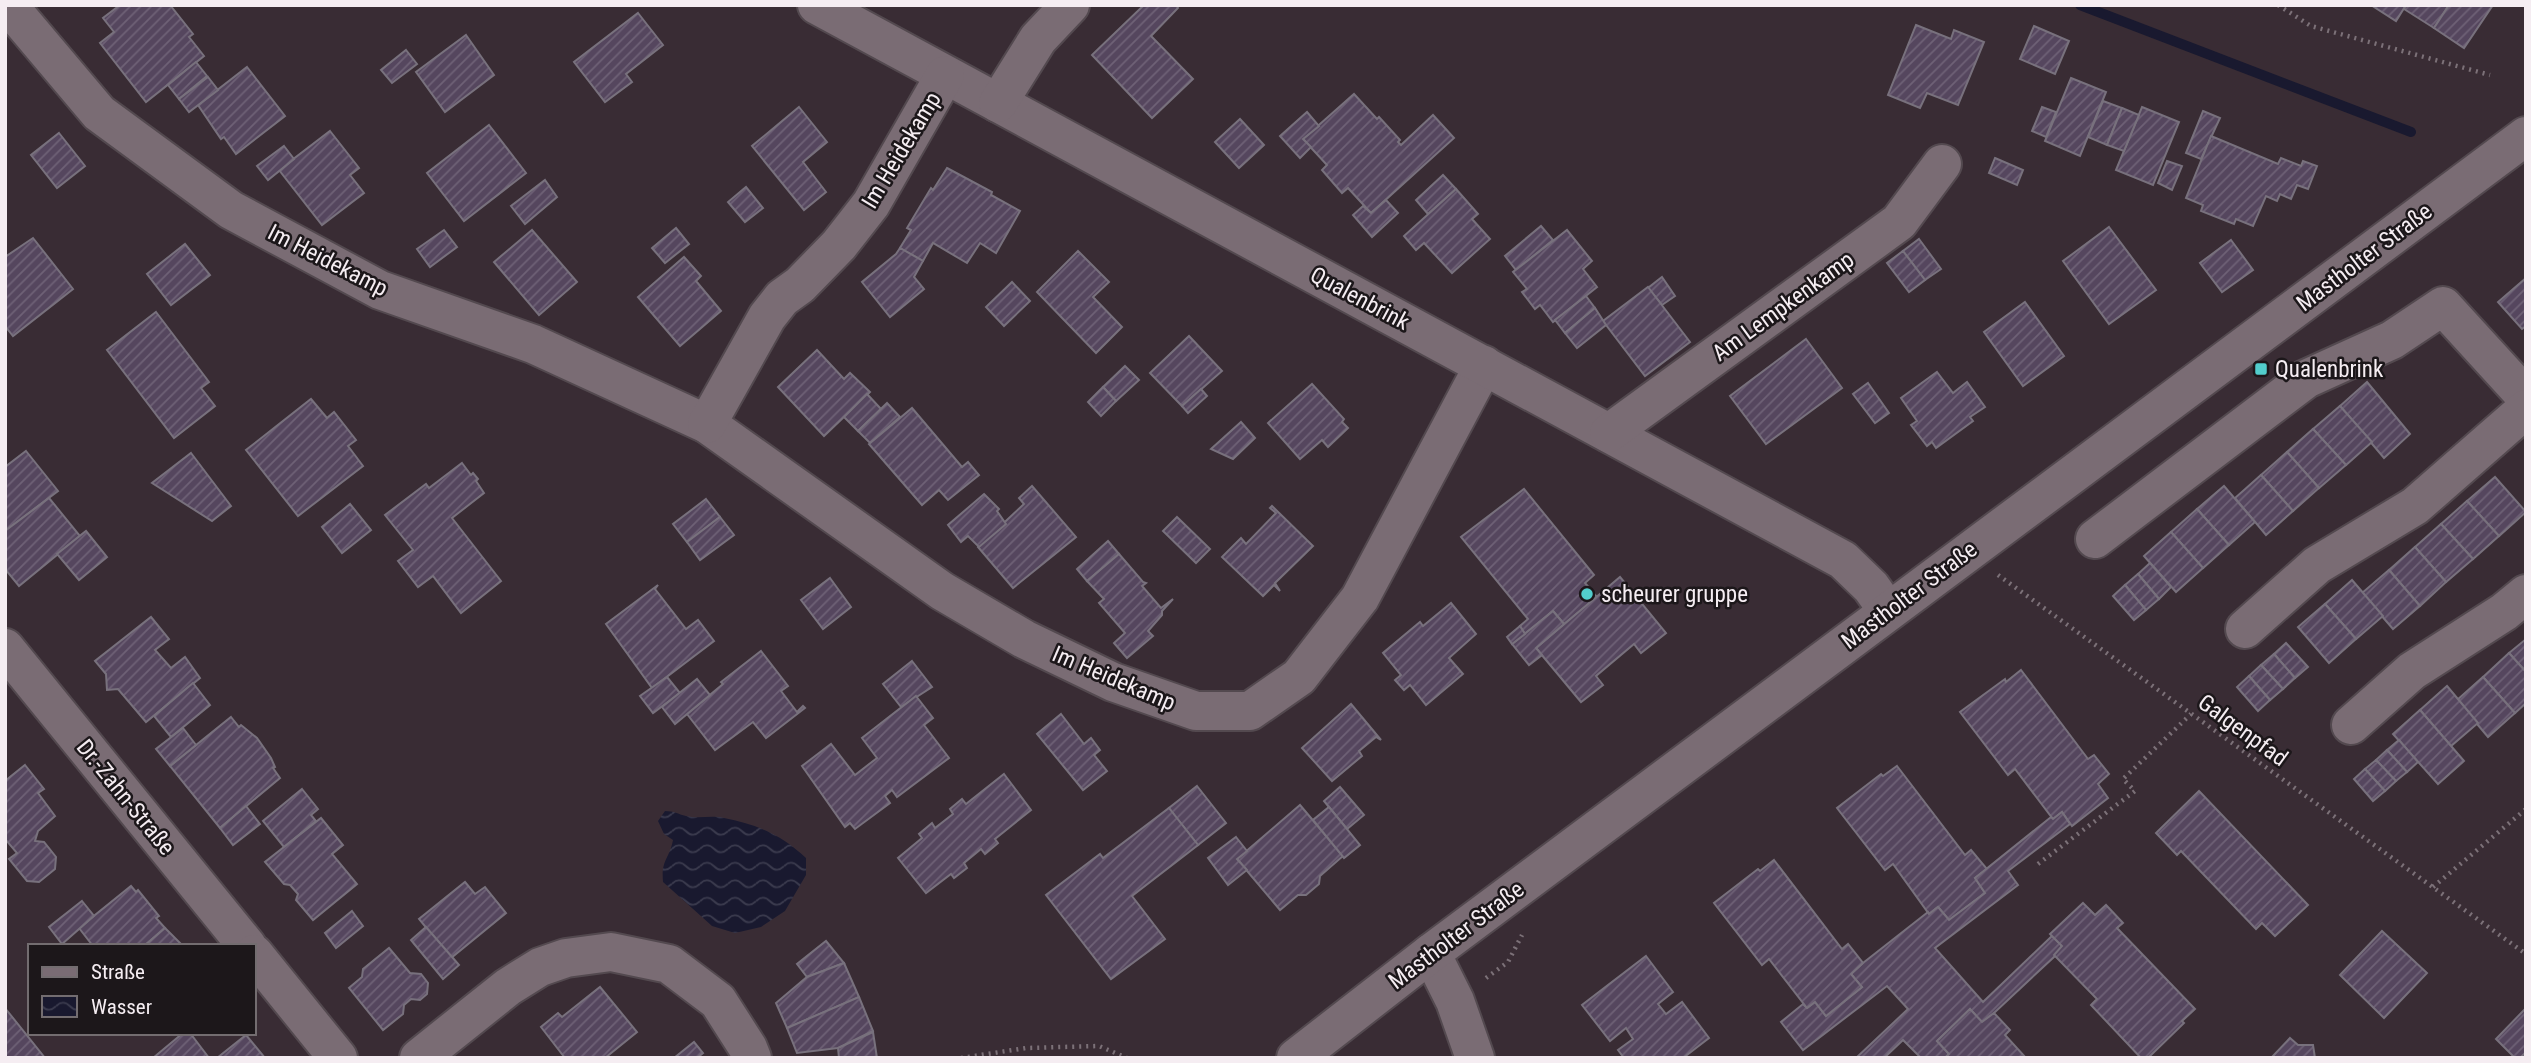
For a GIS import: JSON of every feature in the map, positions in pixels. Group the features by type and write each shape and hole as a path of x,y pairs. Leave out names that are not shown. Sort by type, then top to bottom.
{"street":[{"name":"Im Heidekamp","path":"8,5 99,113 231,210 380,290 533,344 707,424 942,591 1024,639 1113,682 1196,711 1250,711 1299,677 1360,598 1484,365"},
{"name":"Qualenbrink","path":"817,5 1843,560 1871,587 1888,611"},
{"path":"998,103 1038,39 1070,5"},
{"name":"Im Heidekamp","path":"707,424 767,317 782,299 800,285 839,245 871,204 945,75"},
{"name":"Mastholter Straße","path":"1296,1058 1431,953 2526,136"},
{"name":"Am Lempkenkamp","path":"1609,433 1899,222 1942,164"},
{"path":"2095,539 2306,379 2392,340 2443,306 2526,397"},
{"path":"2245,629 2317,565 2415,506 2526,409"},
{"path":"2351,725 2412,671 2504,612 2526,594"},
{"name":"Dr.-Zahn-Straße","path":"5,648 245,944"},
{"path":"419,1058 508,987 540,967 566,958 611,952 669,964 718,1000 752,1058"},
{"path":"1431,953 1455,1001 1475,1058"},
{"path":"256,956 338,1058"}],"path":[{"path":"2278,5 2311,26 2490,75"},
{"name":"Galgenpfad","path":"1965,554 1990,569 2526,954"},
{"path":"2038,864 2135,791 2123,779 2191,714"},
{"path":"2432,887 2526,809"},
{"path":"961,1058 1026,1048 1099,1046 1127,1058"}],"water":[{"path":"665,811 691,817 719,817 747,824 778,837 797,850 806,858 806,875 785,911 761,927 735,933 712,926 663,882 664,864 673,840 664,834 658,821"}],"building":[{"path":"120,5 170,5 193,34 189,37 204,56 146,102 100,43 114,32 103,18"},
{"path":"1144,5 1176,5 1178,8 1151,36 1193,79 1152,118 1092,55"},
{"path":"2371,5 2406,5 2396,21"},
{"path":"2406,5 2449,5 2434,28 2404,9"},
{"path":"2449,5 2493,5 2464,48 2434,28"},
{"path":"638,13 663,45 626,74 632,82 605,102 574,62"},
{"path":"1916,25 1951,39 1954,30 1984,42 1958,105 1927,93 1920,108 1888,95"},
{"path":"2034,26 2069,41 2055,74 2020,59"},
{"path":"466,35 494,75 445,112 416,72"},
{"path":"406,50 417,64 392,83 381,70"},
{"path":"196,62 207,76 179,99 168,85"},
{"path":"247,67 285,116 236,154 224,137 221,139 198,105"},
{"path":"208,77 218,90 189,112 179,99"},
{"path":"2071,78 2106,92 2080,156 2045,141"},
{"path":"1354,94 1377,119 1379,117 1400,140 1398,142 1401,145 1433,115 1454,138 1371,213 1348,188 1342,193 1322,170 1327,165 1303,139"},
{"path":"2103,101 2122,108 2107,145 2088,137"},
{"path":"799,107 827,142 803,162 826,192 804,210 752,146"},
{"path":"2042,107 2056,112 2046,137 2032,131"},
{"path":"2142,107 2179,122 2153,185 2116,170"},
{"path":"2122,108 2139,115 2124,151 2107,145"},
{"path":"2203,111 2220,118 2201,159 2186,153"},
{"path":"1307,112 1319,126 1303,139 1311,147 1300,158 1280,136"},
{"path":"1240,119 1264,145 1239,168 1215,142"},
{"path":"489,125 526,173 464,221 427,173"},
{"path":"330,131 359,168 350,175 364,193 322,225 279,170"},
{"path":"59,133 85,166 57,188 31,155"},
{"path":"2211,136 2278,164 2281,158 2301,166 2303,161 2317,166 2308,189 2297,185 2291,199 2280,194 2277,201 2266,196 2253,226 2236,219 2234,224 2201,211 2203,205 2186,198"},
{"path":"284,146 294,159 268,180 257,166"},
{"path":"1995,158 2023,170 2017,185 1989,173"},
{"path":"2167,161 2182,166 2172,190 2158,183"},
{"path":"947,168 992,192 991,195 1020,211 996,253 980,243 967,263 933,243 923,261 900,248 911,230 907,228 931,188 933,190"},
{"path":"1443,175 1456,189 1428,214 1416,200"},
{"path":"545,180 557,197 525,224 511,206"},
{"path":"746,187 763,208 745,222 728,202"},
{"path":"1456,189 1478,214 1472,219 1490,239 1452,273 1424,243 1416,250 1404,236"},
{"path":"1386,200 1398,213 1372,237 1353,215 1363,206 1371,213"},
{"path":"1541,226 1553,240 1516,270 1505,256"},
{"path":"2109,227 2156,290 2109,324 2063,261"},
{"path":"676,228 689,244 665,263 652,248"},
{"path":"444,230 457,247 430,267 417,249"},
{"path":"532,230 577,282 539,315 494,262"},
{"path":"1567,230 1592,261 1583,269 1597,287 1553,322 1540,305 1535,309 1522,292 1527,289 1513,272"},
{"path":"33,238 73,289 13,336 5,326 5,257"},
{"path":"1919,239 1941,269 1925,280 1903,251"},
{"path":"2231,240 2253,270 2222,292 2200,263"},
{"path":"185,244 210,275 171,305 147,274"},
{"path":"900,248 923,261 914,277 924,289 890,317 862,282"},
{"path":"1078,251 1109,282 1093,297 1122,327 1096,353 1037,292"},
{"path":"1903,251 1925,280 1909,292 1887,263"},
{"path":"684,257 701,276 696,281 721,311 680,346 638,297"},
{"path":"1662,277 1675,296 1662,305 1648,288"},
{"path":"2526,278 2526,326 2522,329 2498,302"},
{"path":"1012,282 1030,301 1004,326 986,307"},
{"path":"1648,287 1690,342 1645,376 1603,321"},
{"path":"1586,296 1595,308 1565,333 1555,320"},
{"path":"2025,302 2064,356 2023,386 1984,332"},
{"path":"1595,308 1606,325 1577,348 1565,333"},
{"path":"156,312 209,382 201,388 215,406 174,438 107,350"},
{"path":"1189,336 1222,371 1182,406 1150,373"},
{"path":"1806,339 1842,388 1766,444 1730,396"},
{"path":"817,350 844,379 850,373 870,392 824,436 778,387"},
{"path":"1125,366 1139,380 1116,401 1103,387"},
{"path":"1937,372 1953,393 1967,382 1985,407 1970,417 1973,421 1936,448 1932,442 1927,446 1911,425 1917,421 1901,398"},
{"path":"2367,382 2410,434 2384,458 2340,406"},
{"path":"1868,383 1889,413 1875,423 1853,394"},
{"path":"1312,384 1344,419 1342,422 1348,428 1328,447 1322,440 1300,459 1268,423"},
{"path":"1103,387 1116,401 1101,416 1088,402"},
{"path":"1201,389 1207,396 1188,413 1182,406"},
{"path":"867,394 881,409 858,431 844,417"},
{"path":"311,399 327,418 334,412 356,440 348,446 363,466 298,516 246,450"},
{"path":"887,403 900,417 870,443 858,431"},
{"path":"2340,406 2372,442 2346,465 2313,429"},
{"path":"912,408 962,467 968,462 979,475 948,500 939,490 922,505 869,444"},
{"path":"1241,422 1255,438 1233,459 1211,449"},
{"path":"2313,429 2346,465 2319,488 2287,452"},
{"path":"26,451 58,491 5,531 5,467"},
{"path":"2287,452 2319,488 2293,511 2261,475"},
{"path":"191,453 231,506 212,521 152,483"},
{"path":"462,463 471,475 473,473 478,479 476,481 484,493 452,518 501,581 461,613 433,576 418,587 398,561 413,550 385,515 426,484 429,488"},
{"path":"2261,475 2293,511 2266,535 2235,498"},
{"path":"2495,477 2526,512 2499,536 2467,501"},
{"path":"1032,486 1076,537 1013,588 978,547 1024,504 1019,498"},
{"path":"2224,486 2255,522 2229,545 2197,509"},
{"path":"1524,489 1594,575 1585,583 1597,597 1564,624 1553,611 1525,634 1520,626 1528,619 1461,537"},
{"path":"984,494 999,509 997,511 1006,524 979,547 968,536 961,542 948,525"},
{"path":"49,498 80,536 19,586 5,569 5,531"},
{"path":"706,499 720,517 687,542 673,524"},
{"path":"2467,501 2499,536 2473,559 2441,524"},
{"path":"350,504 371,530 342,553 322,527"},
{"path":"1272,506 1313,546 1275,583 1280,591 1274,585 1263,596 1222,557 1241,538 1246,544 1276,513 1270,508"},
{"path":"2197,509 2229,545 2203,568 2171,532"},
{"path":"720,517 734,535 700,560 687,542"},
{"path":"1177,517 1210,549 1196,563 1163,531"},
{"path":"2441,524 2473,559 2446,582 2415,547"},
{"path":"86,531 107,557 79,580 57,554"},
{"path":"2171,532 2203,568 2176,592 2144,556"},
{"path":"1108,541 1119,554 1087,581 1077,569"},
{"path":"2415,547 2446,582 2420,606 2389,570"},
{"path":"1119,554 1146,583 1142,586 1161,608 1173,599 1148,631 1153,636 1127,658 1114,643 1125,633 1099,603 1104,599 1087,581"},
{"path":"2150,563 2171,587 2159,599 2138,574"},
{"path":"2389,570 2420,606 2393,629 2362,593"},
{"path":"2138,574 2159,599 2146,610 2125,585"},
{"path":"1620,577 1666,633 1641,653 1634,644 1596,676 1603,685 1581,702 1536,648"},
{"path":"830,578 851,607 823,629 801,600"},
{"path":"2352,580 2383,616 2356,639 2325,604"},
{"path":"658,585 655,589 686,629 698,620 714,641 652,688 606,624"},
{"path":"2125,585 2146,610 2134,620 2113,596"},
{"path":"1451,603 1476,634 1449,658 1463,674 1426,705 1410,685 1404,690 1395,680 1401,675 1383,653 1420,622 1423,626"},
{"path":"2325,604 2356,639 2329,663 2298,627"},
{"path":"1553,611 1564,624 1536,648 1542,655 1529,665 1512,644"},
{"path":"151,617 169,639 155,650 171,668 185,657 200,678 146,722 118,689 107,690 106,674 95,661"},
{"path":"1520,626 1525,634 1512,644 1507,637"},
{"path":"2526,639 2526,672 2509,653"},
{"path":"2286,643 2308,667 2295,678 2274,654"},
{"path":"761,651 788,686 781,691 797,712 803,706 805,708 766,738 753,722 715,750 687,714 723,684 721,682"},
{"path":"2509,653 2526,672 2526,703 2515,713 2483,677"},
{"path":"2274,654 2295,678 2283,689 2261,665"},
{"path":"912,661 932,687 901,707 883,684"},
{"path":"2261,665 2283,689 2270,700 2249,676"},
{"path":"2021,670 2088,759 2094,755 2109,774 2098,784 2108,798 2072,826 2062,812 2053,819 2015,769 2008,775 1960,712"},
{"path":"2249,676 2270,700 2258,711 2237,687"},
{"path":"667,677 680,693 653,713 640,696"},
{"path":"2483,677 2515,713 2488,737 2457,700"},
{"path":"697,679 710,695 675,724 662,707"},
{"path":"193,683 210,705 171,737 154,716"},
{"path":"2447,686 2478,723 2451,746 2420,710"},
{"path":"916,696 933,718 924,725 949,758 897,797 892,790 885,796 890,803 855,829 850,823 845,827 802,766 831,744 855,775 877,758 862,738"},
{"path":"1351,704 1381,740 1376,737 1359,751 1362,756 1332,781 1302,748"},
{"path":"2420,710 2464,761 2438,784 2393,734"},
{"path":"1061,714 1084,744 1091,738 1100,750 1094,755 1107,771 1083,790 1037,734"},
{"path":"231,717 239,727 241,725 257,738 271,758 275,767 273,768 280,778 220,828 170,766"},
{"path":"183,728 196,745 170,766 156,749"},
{"path":"2399,740 2418,762 2407,772 2387,750"},
{"path":"2387,750 2407,772 2396,781 2376,760"},
{"path":"2376,760 2396,781 2385,791 2365,769"},
{"path":"25,765 44,789 38,793 55,816 38,831 35,841 44,842 56,857 55,869 39,882 27,881 9,859 17,853 5,839 5,781"},
{"path":"1897,766 1965,855 1971,850 1987,869 1975,878 1985,893 1949,920 1938,907 1929,914 1893,864 1885,870 1837,808 1881,774 1883,776"},
{"path":"2365,769 2385,791 2373,801 2354,779"},
{"path":"1004,774 1031,810 995,839 998,843 985,854 981,849 964,863 967,868 954,878 951,874 926,893 898,858 922,838 919,834 932,823 935,828 953,814 950,809 962,799 966,804"},
{"path":"1197,786 1226,823 1198,845 1169,808"},
{"path":"1340,787 1364,815 1347,829 1324,801"},
{"path":"302,789 318,809 311,815 316,821 284,847 263,821"},
{"path":"2199,791 2308,905 2275,936 2262,923 2256,929 2181,851 2177,855 2156,833"},
{"path":"1300,805 1343,856 1320,876 1319,884 1306,895 1298,895 1280,910 1237,859"},
{"path":"246,806 260,824 233,845 220,828"},
{"path":"1329,807 1360,845 1344,858 1313,820"},
{"path":"1169,808 1198,845 1132,896 1165,939 1111,979 1046,895 1100,854 1103,858"},
{"path":"2062,812 2070,824 2008,871 2018,885 1935,948 1983,1002 2052,936 2062,946 2055,956 1994,1013 1982,1022 1970,1009 1937,1041 1949,1054 1945,1058 1921,1058 1903,1040 1884,1058 1856,1058 1908,1009 1887,986 1803,1050 1781,1022 1803,1004 1807,1008 1815,1002 1826,1016 1862,987 1851,974 1863,963 1928,912 1929,914 1938,907 1949,920 1985,893 1975,878 2051,817 2053,819"},
{"path":"321,818 343,845 332,854 357,884 313,920 296,900 298,894 290,885 284,884 265,862"},
{"path":"1236,837 1247,851 1237,859 1247,870 1228,885 1208,858"},
{"path":"1774,860 1842,949 1848,944 1863,963 1851,974 1862,987 1826,1016 1815,1002 1807,1008 1769,959 1762,965 1714,903"},
{"path":"465,882 475,894 485,887 506,913 451,958 419,919"},
{"path":"131,886 136,892 138,890 165,928 146,944 91,944 79,928"},
{"path":"82,901 94,916 62,944 49,927"},
{"path":"2083,903 2095,915 2106,905 2123,923 2117,928 2195,1009 2148,1058 2141,1058 2091,1005 2097,999 2054,955 2062,946 2050,934"},
{"path":"352,911 363,926 336,948 325,933"},
{"path":"426,927 459,965 443,979 411,940"},
{"path":"165,928 181,944 146,944"},
{"path":"2382,931 2427,973 2384,1018 2340,975"},
{"path":"826,941 844,963 807,977 797,964"},
{"path":"389,948 410,973 421,974 428,983 427,994 420,1000 411,999 404,1005 403,1014 383,1030 349,988 362,977 363,969"},
{"path":"1646,956 1673,992 1658,1004 1666,1014 1682,1002 1709,1038 1683,1058 1624,1058 1618,1050 1633,1039 1626,1028 1610,1041 1582,1005"},
{"path":"844,963 859,997 787,1028 776,1003 807,977"},
{"path":"600,987 637,1032 605,1058 565,1058 541,1027 558,1013 562,1017"},
{"path":"859,997 873,1031 838,1048 797,1053 787,1028"},
{"path":"5,1008 45,1058 5,1058"},
{"path":"2526,1008 2526,1052 2520,1058 2515,1058 2496,1039"},
{"path":"1970,1009 1982,1022 1994,1013 2010,1030 2005,1035 2026,1058 1945,1058 1949,1054 1937,1041"},
{"path":"873,1032 877,1058 839,1058 838,1048"},
{"path":"181,1035 192,1035 209,1058 153,1058"},
{"path":"246,1035 265,1058 217,1058"},
{"path":"2290,1038 2298,1045 2313,1045 2315,1058 2271,1058"},
{"path":"694,1042 703,1053 697,1058 674,1058"}],"waterway":[{"path":"2080,5 2411,132"}],"place":[{"name":"Qualenbrink","path":"2261,369"},
{"name":"scheurer gruppe","path":"1587,594"}]}
